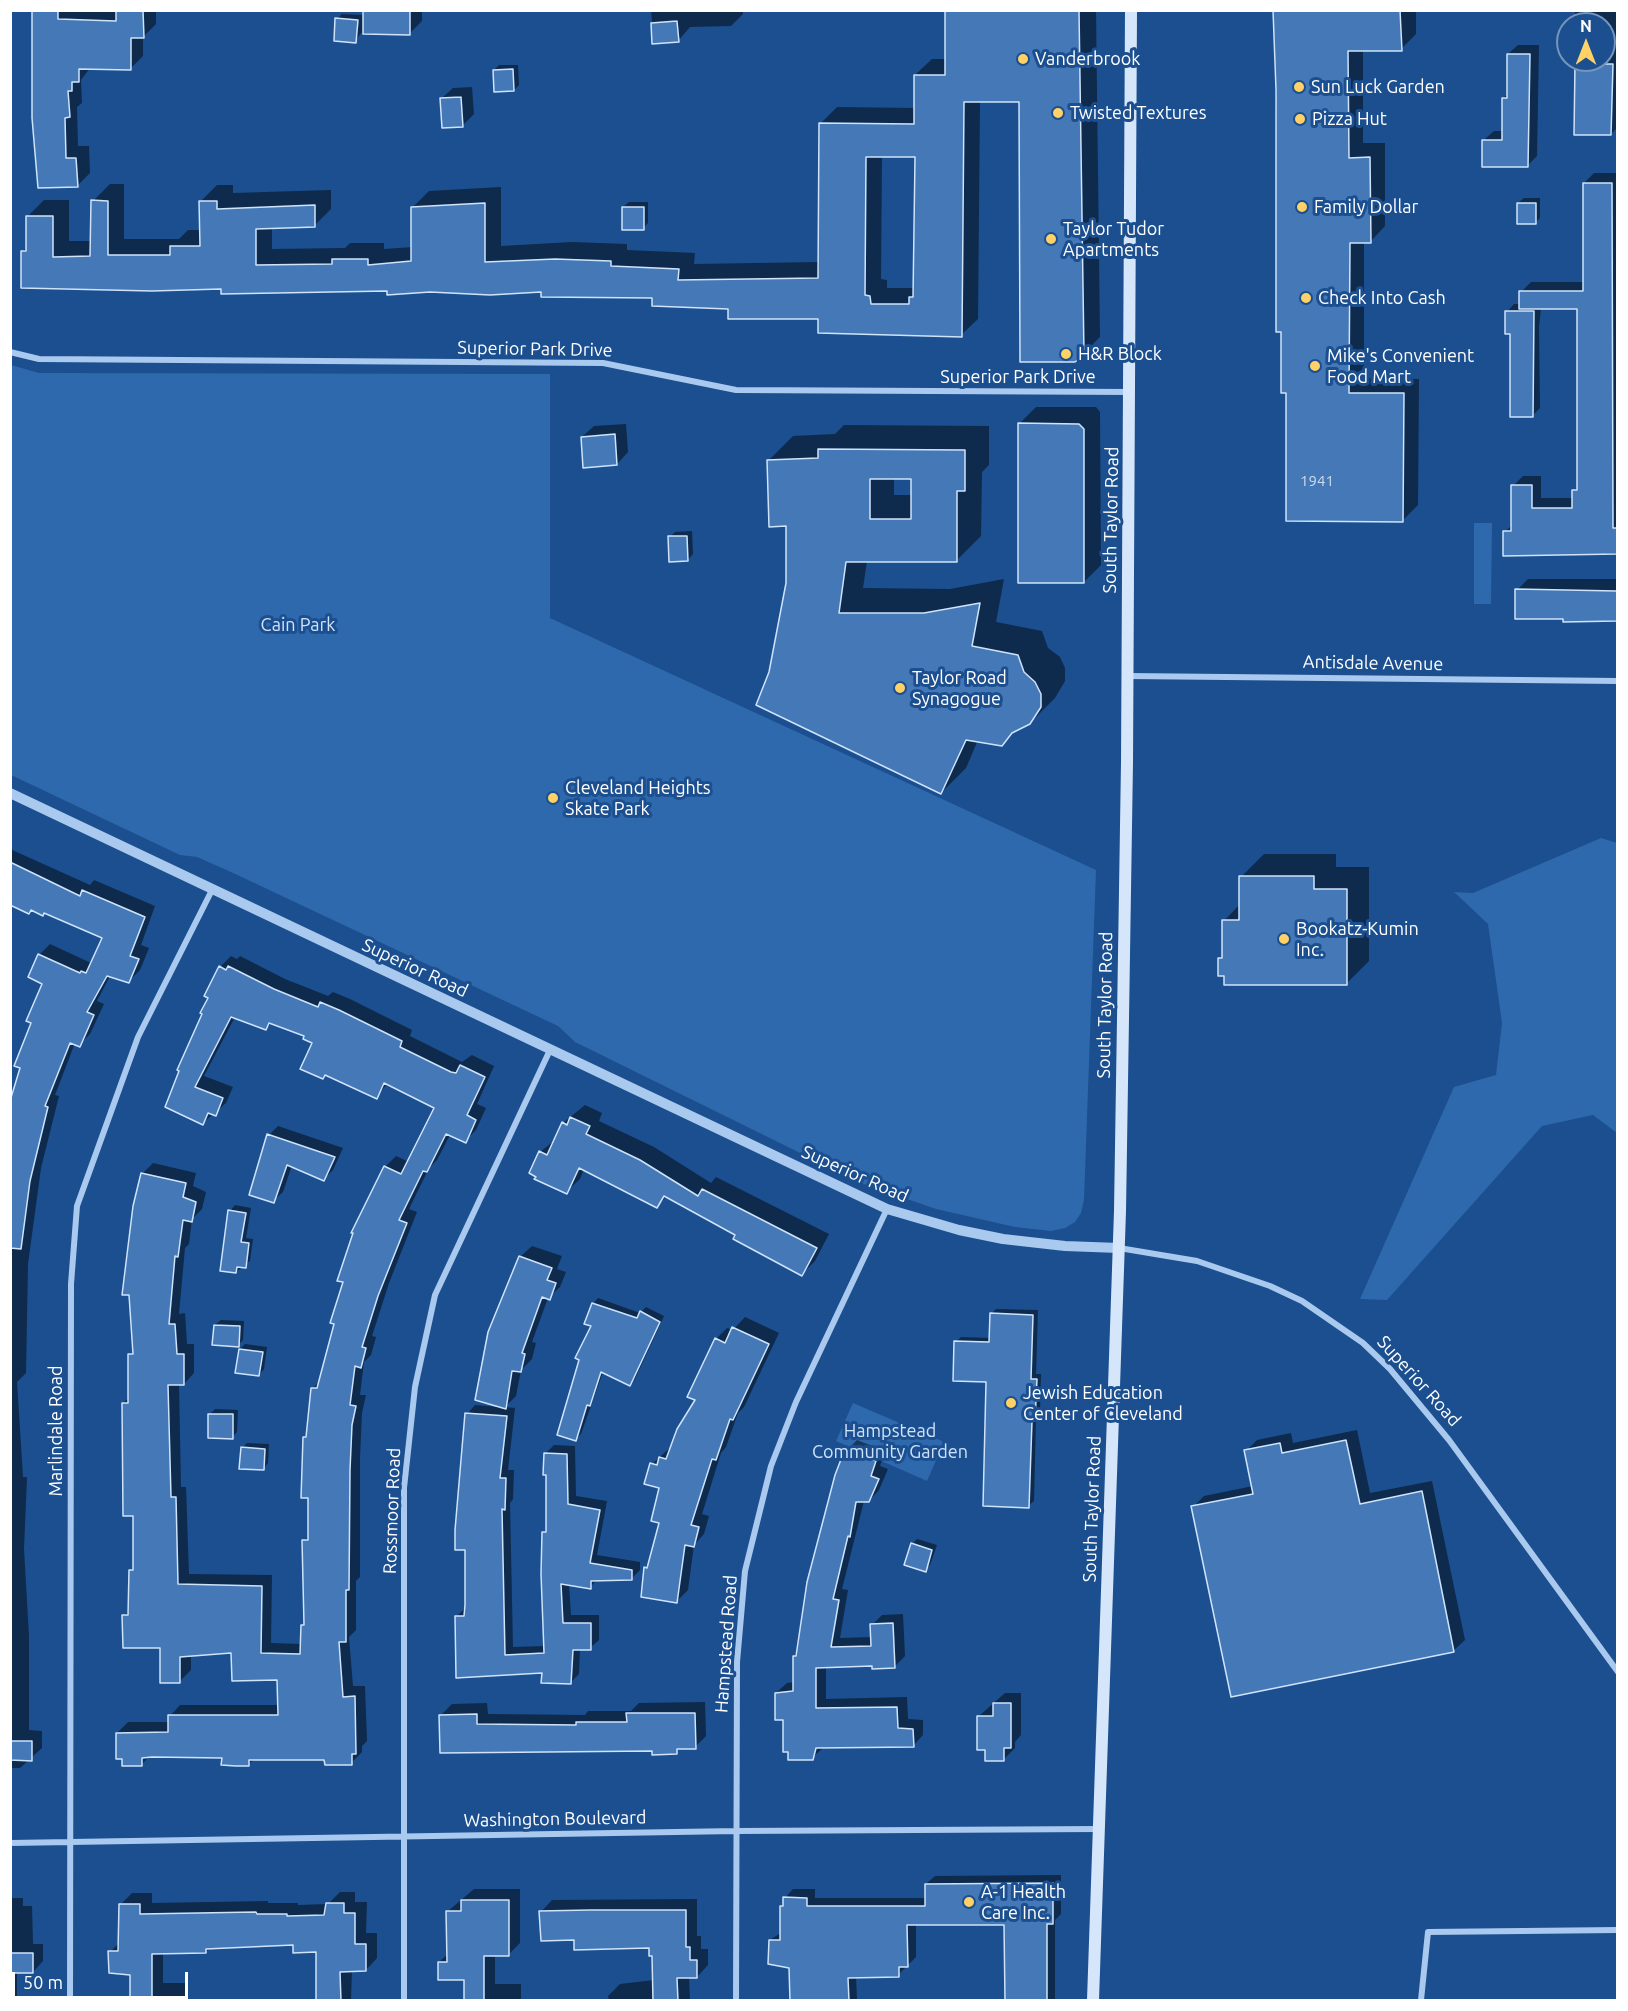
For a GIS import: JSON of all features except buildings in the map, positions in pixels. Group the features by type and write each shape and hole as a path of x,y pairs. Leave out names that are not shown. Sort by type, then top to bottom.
{"main road":[{"name":"South Taylor Road","path":"1093,2001 1119,1248 1130,392 1131,10"}],"street":[{"name":"Superior Park Drive","path":"10,352 39,359 603,363 642,369 694,383 748,390 1130,392"},
{"name":"Antisdale Avenue","path":"1127,676 1617,681"},
{"name":"Superior Road","path":"10,793 887,1209 958,1230 1003,1239 1065,1246 1119,1248 1197,1261 1270,1286 1311,1306 1363,1343 1390,1369 1449,1440 1617,1672"},
{"name":"Marlindale Road","path":"70,2001 71,1284 77,1206 138,1037 212,890"},
{"name":"Rossmoor Road","path":"404,2001 404,1488 415,1387 435,1295 550,1050"},
{"name":"Hampstead Road","path":"736,2001 739,1622 745,1571 771,1466 796,1402 887,1209"},
{"name":"Washington Boulevard","path":"10,1843 736,1831 1099,1829"},
{"path":"1421,2001 1428,1932 1617,1930"}],"green space":[{"name":"Cain Park","path":"11,365 39,373 550,374 550,618 1096,870 1084,1200 1081,1213 1075,1222 1065,1228 1051,1231 1015,1227 936,1209 861,1183 575,1042 558,1026 231,872 197,857 180,855 11,775"},
{"path":"1474,523 1492,523 1491,604 1474,604"},
{"path":"1601,838 1617,843 1617,1133 1593,1115 1542,1126 1387,1300 1360,1299 1454,1087 1496,1075 1502,1023 1488,924 1454,892 1473,893"},
{"name":"Hampstead Community Garden","path":"853,1403 944,1442 927,1481 836,1441"}],"place":[{"name":"Vanderbrook","path":"1023,59"},
{"name":"Sun Luck Garden","path":"1299,87"},
{"name":"Twisted Textures","path":"1058,113"},
{"name":"Pizza Hut","path":"1300,119"},
{"name":"Family Dollar","path":"1302,207"},
{"name":"Taylor Tudor Apartments","path":"1051,239"},
{"name":"Check Into Cash","path":"1306,298"},
{"name":"H&R Block","path":"1066,354"},
{"name":"Mike's Convenient Food Mart","path":"1315,366"},
{"name":"Taylor Road Synagogue","path":"900,688"},
{"name":"Cleveland Heights Skate Park","path":"553,798"},
{"name":"Bookatz-Kumin Inc.","path":"1284,939"},
{"name":"Jewish Education Center of Cleveland","path":"1011,1403"},
{"name":"A-1 Health Care Inc.","path":"969,1902"}]}
